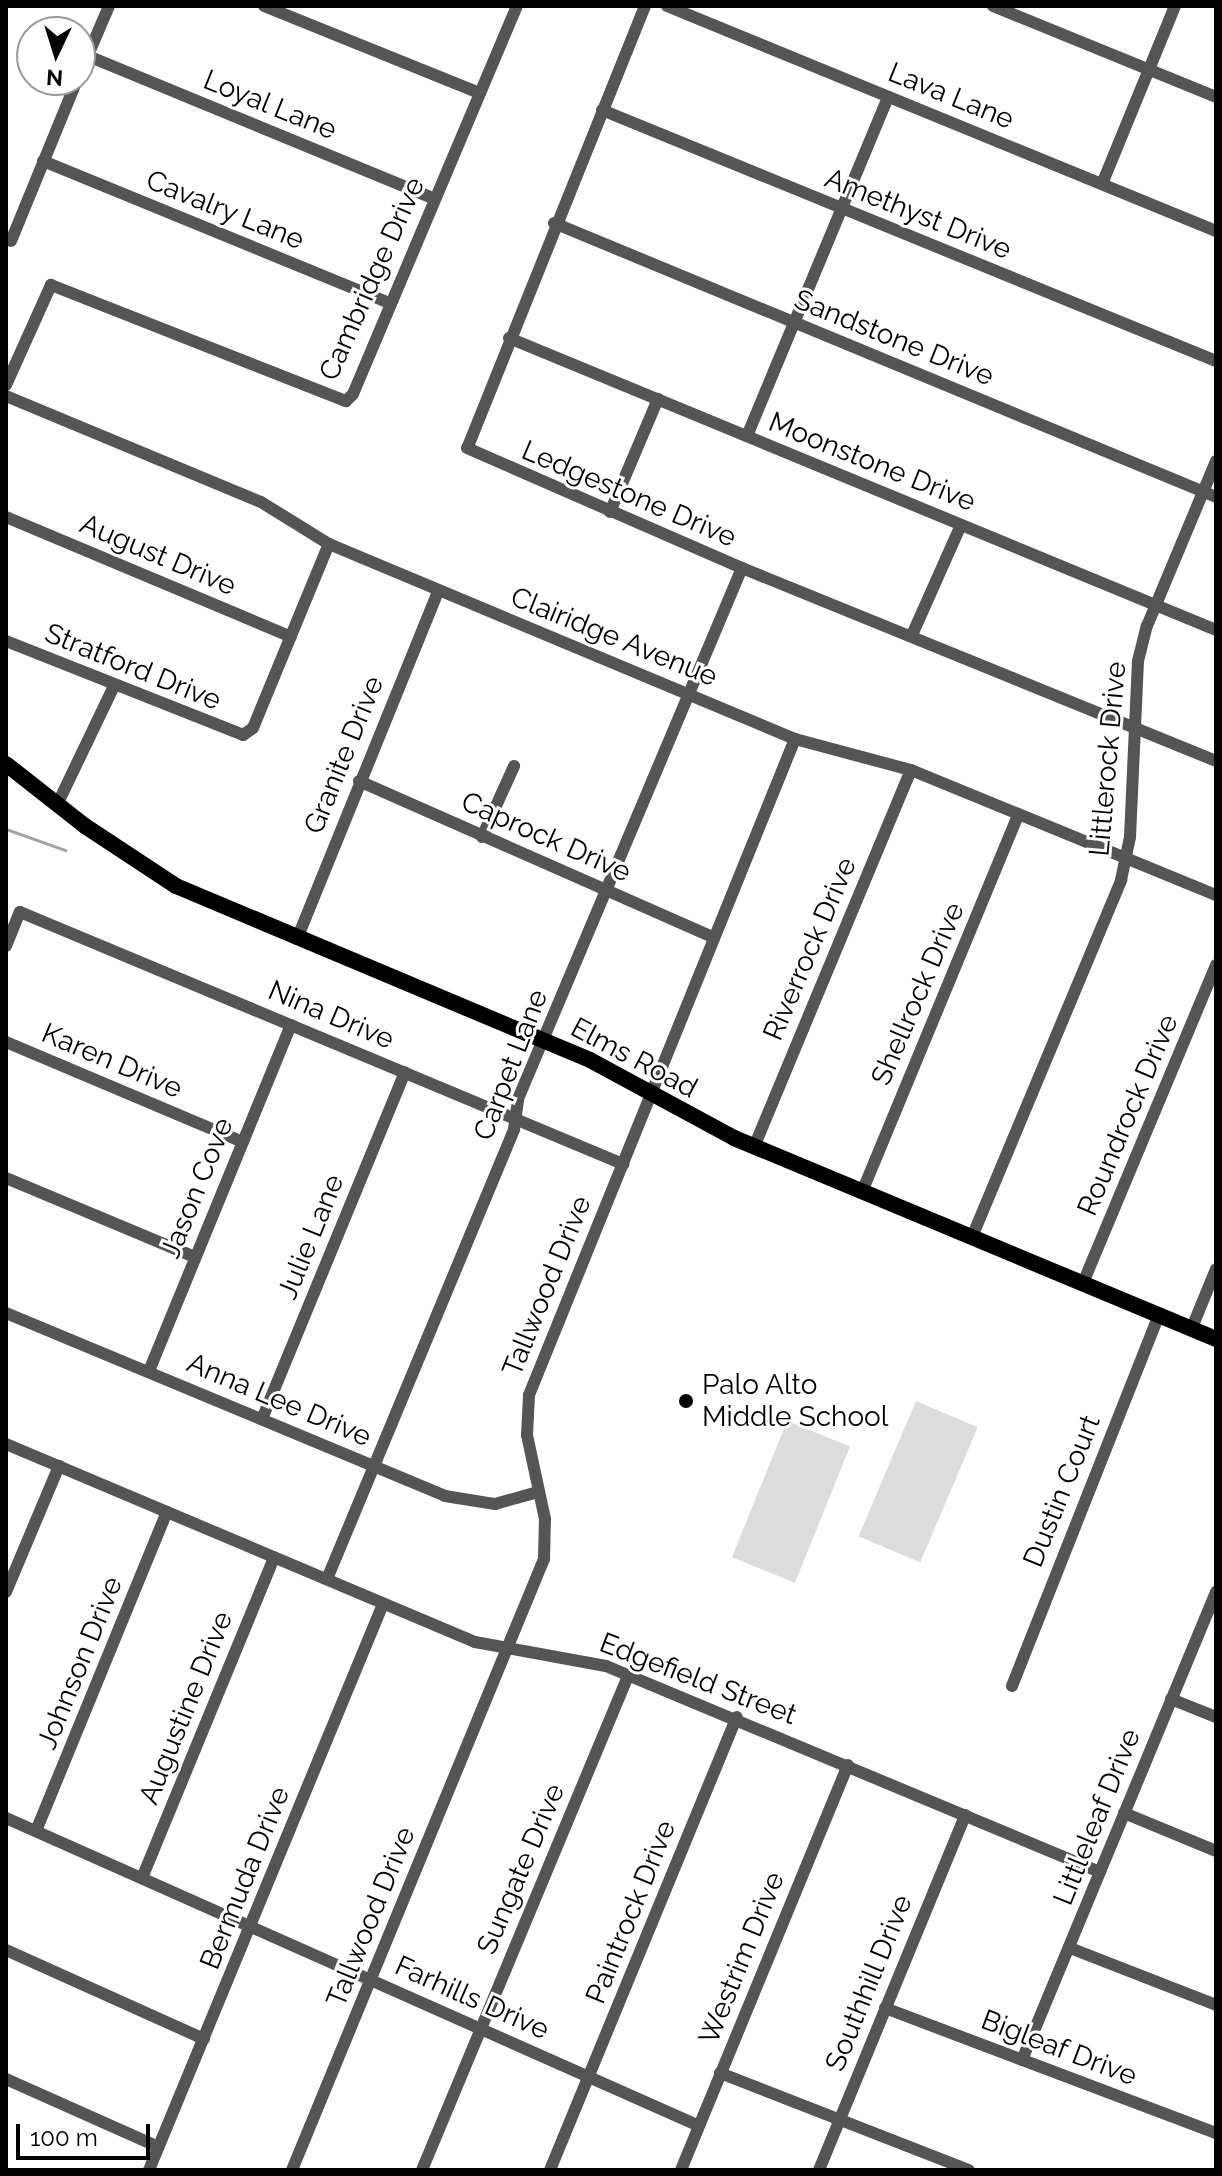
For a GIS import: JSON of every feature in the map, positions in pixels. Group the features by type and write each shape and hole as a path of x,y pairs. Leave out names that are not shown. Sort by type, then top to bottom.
{"main road":[{"name":"Elms Road","path":"6,764 57,805 176,886 624,1076 650,1096 754,1147 1216,1339"}],"street":[{"path":"96,37 109,6"},
{"path":"264,6 479,93"},
{"name":"Cambridge Drive","path":"6,385 51,285 337,401 353,394 433,198 517,6"},
{"name":"Ledgestone Drive","path":"645,6 554,223 467,448 742,568 1216,761"},
{"name":"Lava Lane","path":"667,6 1216,231"},
{"path":"993,6 1216,97"},
{"path":"1102,184 1175,6"},
{"name":"Loyal Lane","path":"96,59 433,198"},
{"path":"11,241 70,96"},
{"path":"747,436 888,97"},
{"name":"Amethyst Drive","path":"602,110 1216,361"},
{"name":"Cavalry Lane","path":"43,161 390,303"},
{"name":"Sandstone Drive","path":"554,223 1210,494"},
{"name":"Moonstone Drive","path":"509,338 1216,630"},
{"name":"Clairidge Avenue","path":"6,396 261,502 329,544 795,739 911,770 1216,895"},
{"path":"610,512 658,399"},
{"name":"Littlerock Drive","path":"972,1237 1114,902 1126,858 1138,661 1156,605 1210,494 1216,461"},
{"name":"August Drive","path":"6,517 291,637"},
{"path":"912,635 961,525"},
{"path":"291,637 329,544"},
{"name":"Carpet Lane","path":"327,1579 516,1119 543,1040 742,568"},
{"name":"Granite Drive","path":"297,939 438,591"},
{"name":"Stratford Drive","path":"6,641 243,735 253,728 291,637"},
{"path":"57,805 114,686"},
{"name":"Tallwood Drive","path":"292,2170 507,1650 547,1545 527,1435 529,1395 795,739"},
{"path":"482,837 514,766"},
{"name":"Riverrock Drive","path":"754,1147 911,770"},
{"name":"Caprock Drive","path":"359,781 713,937"},
{"name":"Shellrock Drive","path":"862,1192 1018,815"},
{"name":"Nina Drive","path":"6,946 20,912 623,1164"},
{"name":"Roundrock Drive","path":"1083,1283 1216,965"},
{"name":"Jason Cove","path":"149,1371 291,1025"},
{"name":"Karen Drive","path":"6,1042 243,1142"},
{"name":"Julie Lane","path":"262,1419 405,1072"},
{"path":"6,1178 195,1257"},
{"path":"1191,1330 1216,1269"},
{"name":"Anna Lee Drive","path":"6,1313 462,1501 509,1502 538,1492"},
{"name":"Dustin Court","path":"1012,1686 1159,1315"},
{"name":"Edgefield Street","path":"6,1444 475,1642 507,1650 588,1661 737,1717 1100,1872"},
{"path":"6,1592 59,1466"},
{"name":"Johnson Drive","path":"36,1831 167,1512"},
{"name":"Augustine Drive","path":"142,1878 274,1557"},
{"name":"Littleleaf Drive","path":"1022,2060 1216,1592"},
{"name":"Bermuda Drive","path":"149,2170 383,1604"},
{"name":"Sungate Drive","path":"422,2170 628,1676"},
{"path":"1171,1699 1216,1717"},
{"name":"Paintrock Drive","path":"550,2170 737,1717"},
{"name":"Westrim Drive","path":"681,2170 848,1765"},
{"path":"1124,1813 1216,1851"},
{"name":"Southhill Drive","path":"819,2170 965,1815"},
{"name":"Farhills Drive","path":"6,1818 699,2126"},
{"path":"1070,1948 1216,2005"},
{"path":"6,1950 204,2039"},
{"name":"Bigleaf Drive","path":"885,2008 1216,2133"},
{"path":"720,2073 969,2170"},
{"path":"6,2079 159,2147"}],"shaded area":[{"path":"916,1401 978,1427 920,1562 859,1536"},
{"path":"787,1421 850,1446 795,1583 732,1557"}],"waterway":[{"path":"6,829 65,850"}],"place":[{"name":"Palo Alto Middle School","path":"686,1401"}]}
